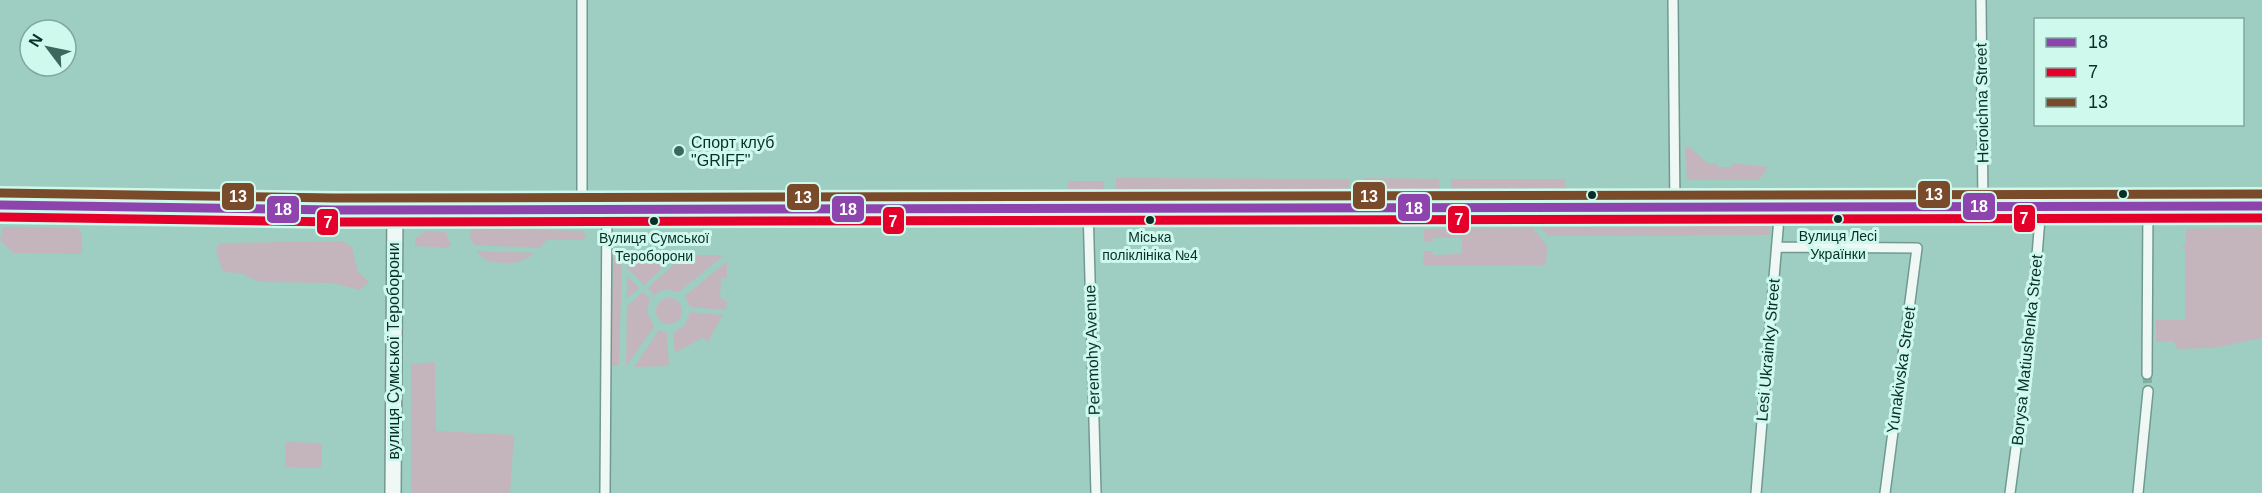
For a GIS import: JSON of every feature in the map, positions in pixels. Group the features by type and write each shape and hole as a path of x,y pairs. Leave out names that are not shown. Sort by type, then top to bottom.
{"main road":[{"path":"0,205 394,209 1088,207 1675,209 1780,206 2262,206"},
{"name":"вулиця Сумської Тероборони","path":"393,493 394,209"}],"street":[{"path":"582,0 582,208"},
{"path":"1673,0 1675,209"},
{"name":"Heroichna Street","path":"1981,0 1983,206"},
{"name":"Lesi Ukrainky Street","path":"1756,493 1780,206"},
{"name":"Borysa Matiushenka Street","path":"2010,493 2030,342 2041,206"},
{"path":"2148,206 2148,374"},
{"name":"Peremohy Avenue","path":"1088,207 1096,493"},
{"path":"605,493 607,208"},
{"name":"Yunakivska Street","path":"1777,247 1917,248 1885,493"},
{"path":"2138,493 2148,390"}],"shaded area":[{"path":"1685,146 1691,148 1707,163 1717,163 1718,167 1732,167 1732,163 1768,167 1759,180 1687,180"},
{"path":"1116,178 1350,179 1348,189 1336,196 1116,193"},
{"path":"1364,178 1439,179 1440,196 1374,196 1367,192"},
{"path":"1451,179 1565,179 1566,195 1451,196"},
{"path":"1068,181 1104,181 1104,193 1068,193"},
{"path":"1684,190 1758,190 1758,194 1689,194"},
{"path":"1770,225 1770,235 1548,236 1541,228"},
{"path":"3,227 78,228 82,235 82,254 13,253 0,240"},
{"path":"2262,227 2262,338 2213,348 2178,349 2173,341 2156,342 2156,320 2185,320 2185,249 2181,245 2185,245 2186,229"},
{"path":"472,228 583,231 586,236 583,240 547,240 539,248 474,245 469,235"},
{"path":"1533,228 1547,246 1546,265 1423,266 1424,251 1433,251 1433,255 1462,254 1462,238 1433,238 1433,242 1424,242 1424,229"},
{"path":"425,231 446,232 451,245 447,248 415,246 415,239"},
{"path":"342,241 352,247 358,272 369,282 360,290 332,283 260,282 240,273 223,272 216,252 219,243"},
{"path":"477,251 535,253 517,262 505,263 485,260"},
{"path":"677,254 644,285 627,268 628,255"},
{"path":"684,255 724,255 679,292 665,289 654,295 648,288"},
{"path":"613,258 622,258 619,366 611,366"},
{"path":"727,261 727,277 721,279 720,298 727,301 726,310 690,307 685,296"},
{"path":"627,276 639,288 627,298"},
{"path":"643,292 650,298 647,312 654,327 626,366 627,306"},
{"path":"669,298 678,302 682,311 678,320 669,324 660,320 656,311 660,302"},
{"path":"690,312 723,315 707,343 704,337 675,353 673,333 685,325"},
{"path":"659,330 667,333 669,366 634,367"},
{"path":"435,362 436,431 514,435 510,493 411,493 411,364"},
{"path":"286,442 322,443 321,468 285,467"}],"tunnel":[{"path":"2147,374 2148,391"}],"transit line":[{"name":"13","path":"0,193 334,198 2262,194"},
{"name":"18","path":"0,205 334,210 2262,206"},
{"name":"7","path":"0,217 334,222 2262,218"}],"place":[{"name":"Спорт клуб \"GRIFF\"","path":"679,151"},
{"name":"Вулиця Лесі Українки","path":"1838,219"},
{"name":"Міська поліклініка №4","path":"1150,220"},
{"name":"Вулиця Сумської Тероборони","path":"654,221"}]}
